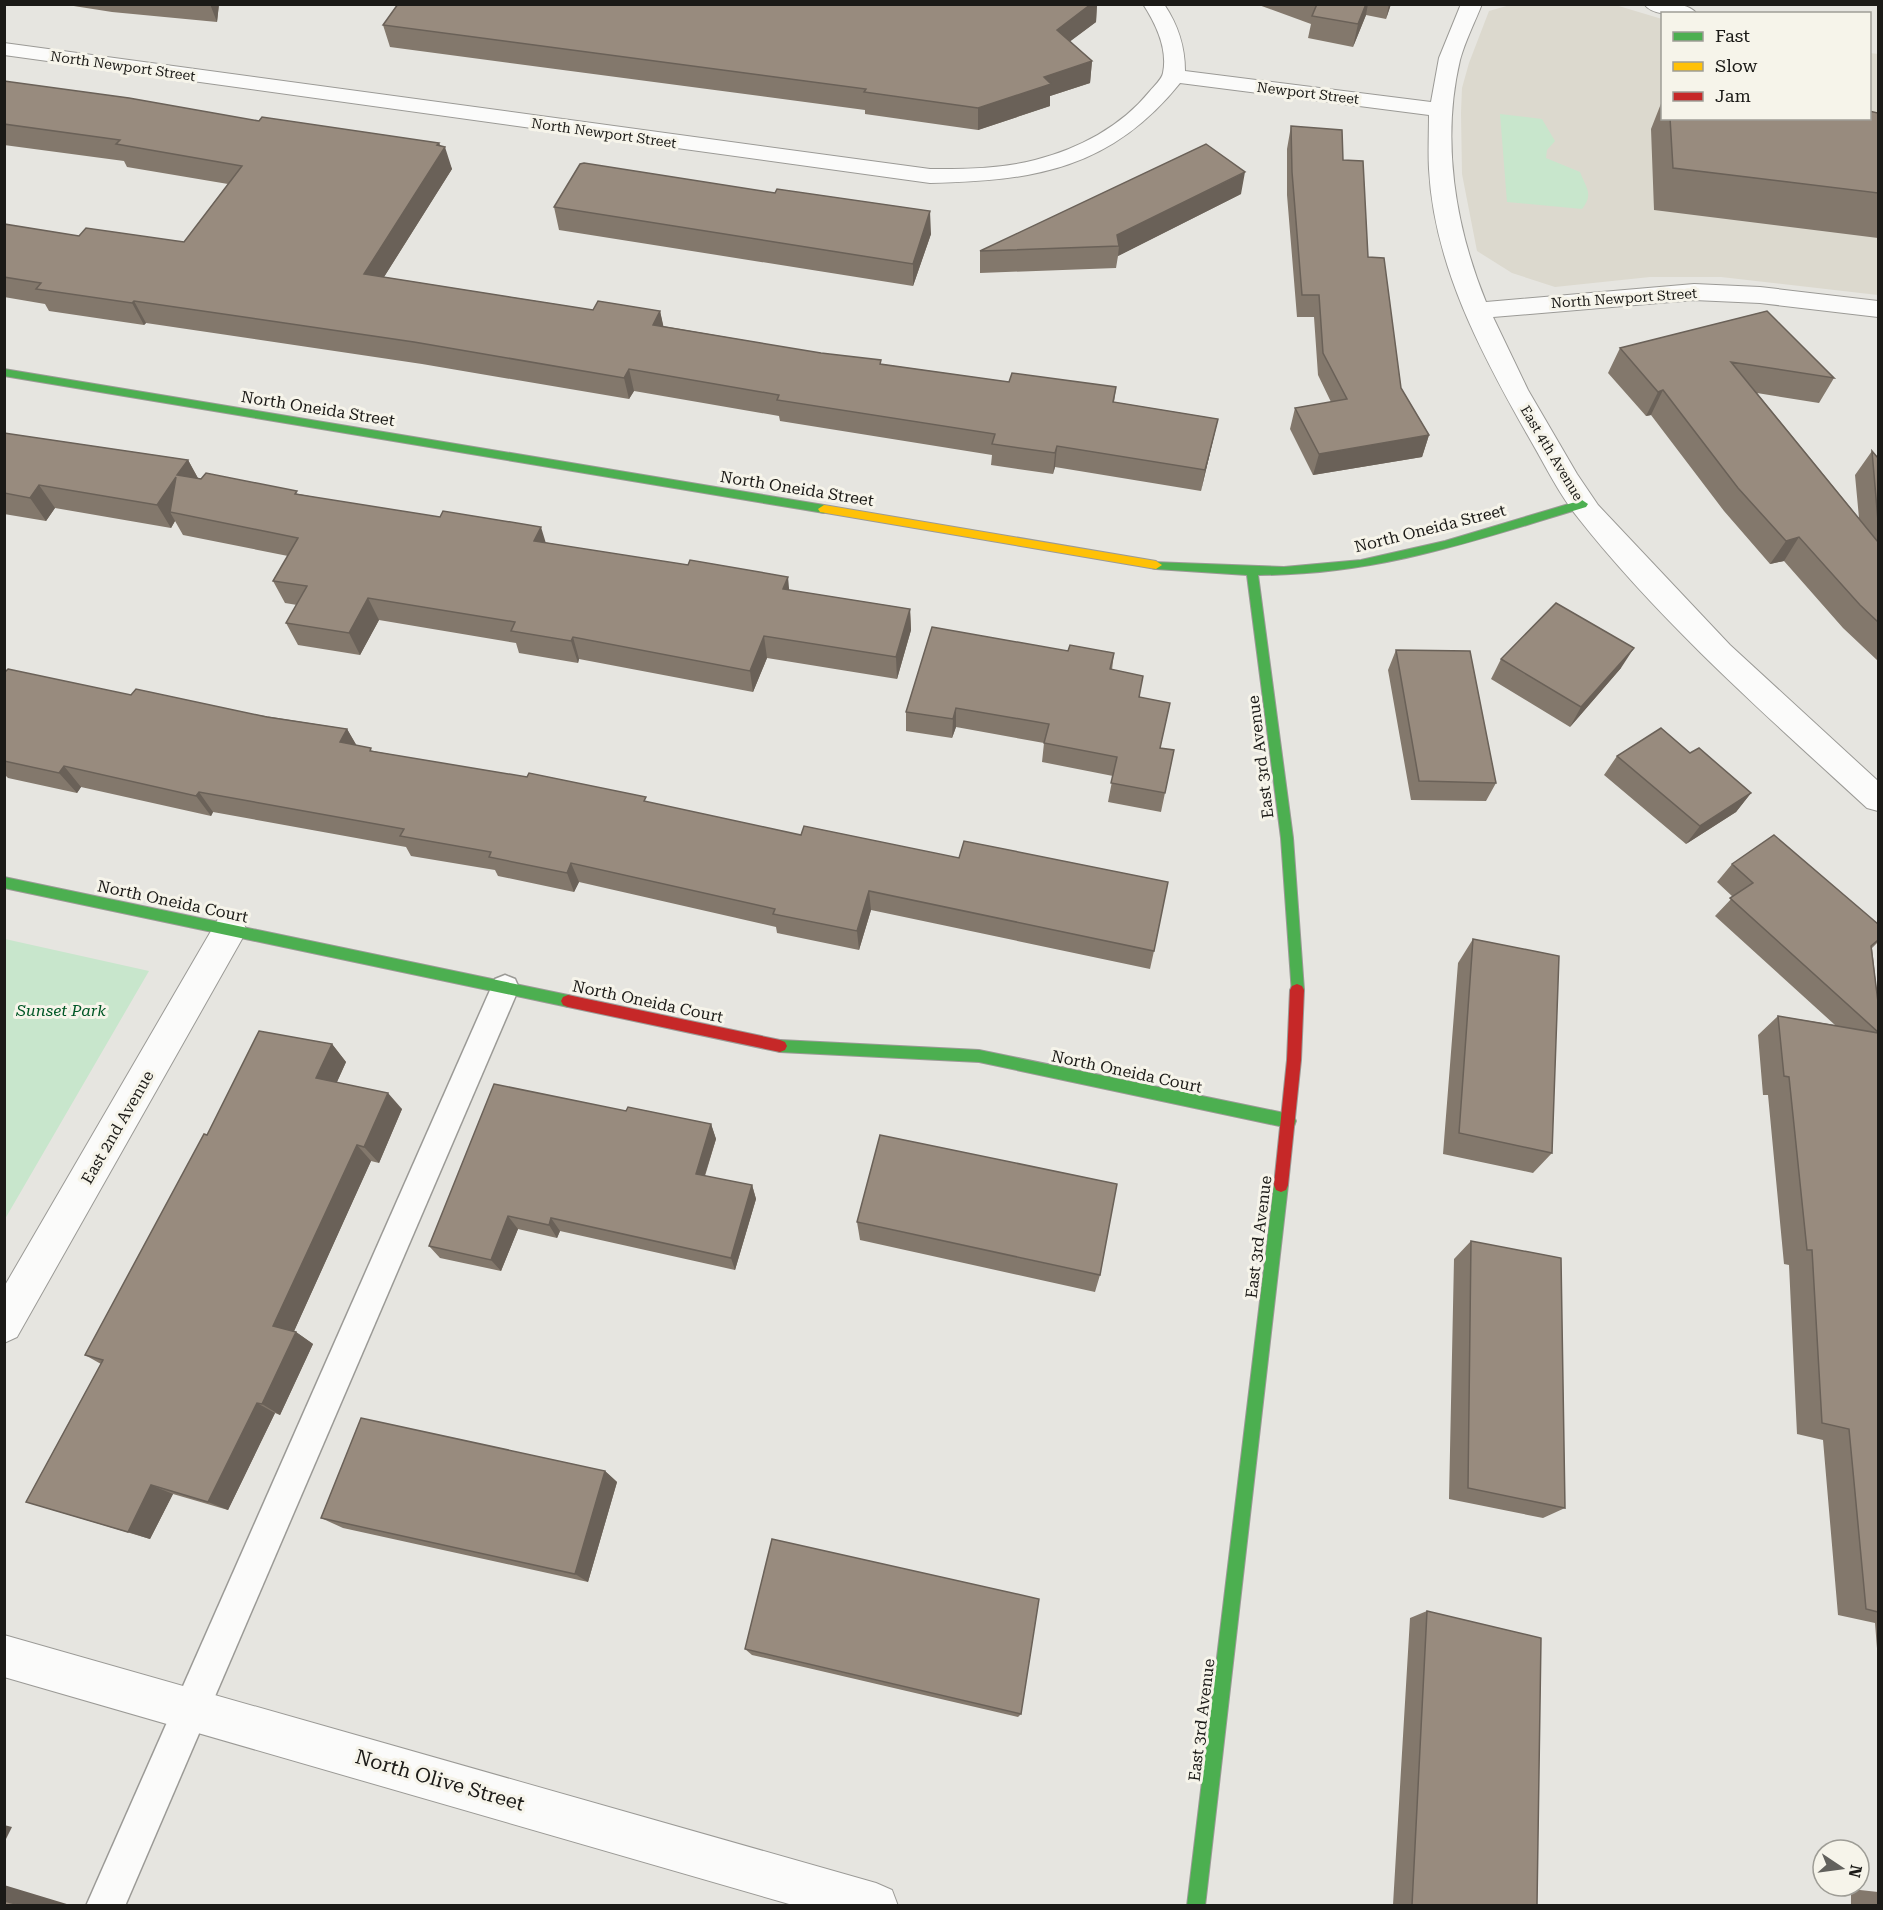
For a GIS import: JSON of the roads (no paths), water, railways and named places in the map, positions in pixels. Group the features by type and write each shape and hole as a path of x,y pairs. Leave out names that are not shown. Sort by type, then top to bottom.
{"street":[{"path":"1153,4 1172,35 1175,49 1174,76"},
{"name":"East 4th Avenue","path":"1472,4 1450,59 1443,86 1440,142 1446,207 1456,251 1476,311 1501,365 1527,414 1582,504 1673,607 1746,679 1878,800"},
{"path":"1654,4 1680,12"},
{"name":"North Newport Street","path":"4,49 930,176 984,176 1051,163 1084,152 1111,139 1134,123 1157,101 1174,76"},
{"name":"Newport Street","path":"1174,76 1441,110"},
{"name":"North Newport Street","path":"1476,311 1694,291 1760,295 1878,309"},
{"name":"North Oneida Street","path":"4,372 1156,565 1252,572 1287,572 1362,564 1582,504"},
{"name":"East 3rd Avenue","path":"1196,1905 1289,1121 1297,1002 1295,946 1281,781 1252,572"},
{"name":"North Oneida Court","path":"4,882 788,1048 834,1052 944,1052 979,1056 1289,1121"},
{"name":"East 2nd Avenue","path":"4,1324 230,929"},
{"name":"North Olive Street","path":"4,1656 876,1905"}],"lane":[{"path":"105,1905 505,988"}],"park label":[{"name":"Sunset Park","path":"61,1010"}]}
